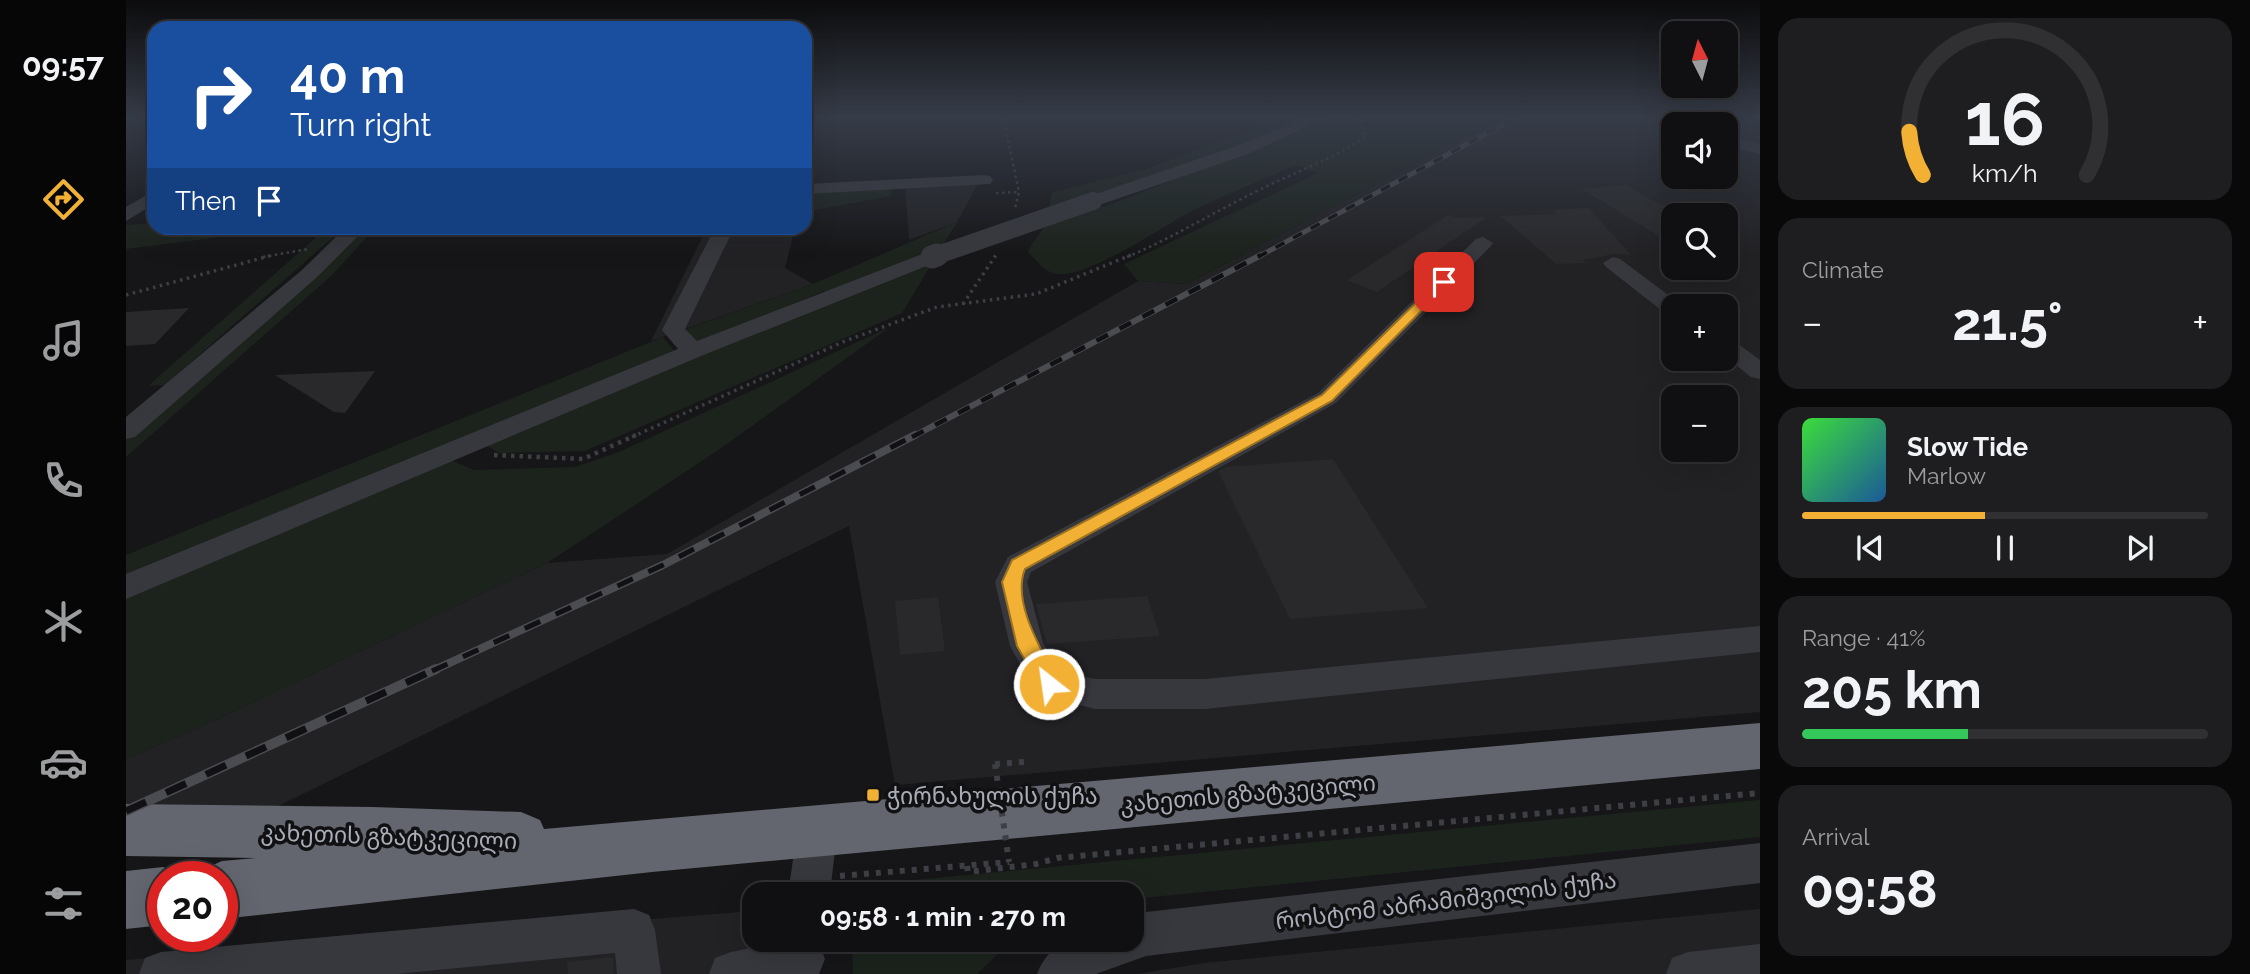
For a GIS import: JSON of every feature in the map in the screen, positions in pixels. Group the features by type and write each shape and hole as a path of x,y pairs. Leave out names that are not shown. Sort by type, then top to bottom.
{"highway":[{"name":"კახეთის გზატკეცილი","path":"126,830 373,833 652,845 813,868 1760,746"},
{"name":"კახეთის გზატკეცილი","path":"238,888 652,845"},
{"path":"126,900 147,898"}],"street":[{"path":"126,587 693,351 932,257 1203,163"},
{"path":"812,189 984,180"},
{"path":"126,215 147,201"},
{"path":"126,225 147,223"},
{"path":"693,351 673,330 720,235"},
{"path":"126,431 309,274 348,236"},
{"path":"1483,243 1327,398 1018,565 1011,582 1027,646 1049,684 1095,694 1205,694 1760,639"},
{"path":"1613,263 1661,299"},
{"path":"1738,355 1760,372"},
{"path":"126,400 164,398"},
{"name":"როსტომ აბრამიშვილის ქუჩა","path":"1144,935 1760,863"},
{"path":"161,974 634,930 639,974"},
{"name":"როსტომ აბრამიშვილის ქუჩა","path":"1059,974 1074,960 1096,952"},
{"path":"731,974 803,958"},
{"path":"1688,974 1760,966"}],"path":[{"path":"455,450 500,456 583,459 845,341 937,307 1036,293 1161,243 1252,193 1323,163"},
{"path":"126,295 257,258 348,236"},
{"path":"813,868 968,866 1009,862 995,765 1024,762"},
{"path":"968,866 968,872 1036,864 1058,858 1760,793"}],"shaded area":[{"path":"1161,163 1189,163 1085,199 1104,207 1215,163 1415,163 1186,284 1138,281 1124,264 1318,173 1296,165 1201,206 1124,251 1070,273 1057,274 1049,271 1028,252 1044,227 1053,192"},
{"path":"1415,163 1661,163 1661,189 1738,189 1738,163 1760,163 1760,712 895,785 849,526 262,814 126,810 126,759 192,731 547,563 667,554 1138,281 1186,284"},
{"path":"980,180 957,222 909,240 905,184"},
{"path":"886,185 892,192 890,196 812,211 812,189"},
{"path":"957,222 902,313 585,451 499,453 486,445 832,296 824,291 695,345 681,331 813,284"},
{"path":"147,224 147,235 238,235 126,249 126,225"},
{"path":"319,235 335,235 165,385 148,386"},
{"path":"355,235 507,235 368,236 331,276 126,457 126,436 318,274"},
{"path":"704,235 793,235 785,268 813,284 651,341"},
{"path":"890,327 717,451 547,563 192,731 126,759 126,594 448,459 474,470 575,467 619,452"},
{"path":"663,337 677,354 126,578 126,555"},
{"path":"1760,800 1760,837 1144,898 1144,882 893,882"},
{"path":"1760,909 1760,974 1137,974 1204,963"},
{"path":"742,912 742,952 751,952 745,974 126,974 126,960"},
{"path":"852,952 1000,952 977,974 853,974"}],"building":[{"path":"1626,185 1661,205 1661,238 1582,189"},
{"path":"1589,208 1631,255 1614,254 1583,260 1587,263 1556,264 1500,216 1557,214 1552,210"},
{"path":"1448,215 1457,218 1487,217 1377,292 1347,280"},
{"path":"189,308 155,344 126,346 126,312"},
{"path":"375,371 345,413 334,412 275,375"},
{"path":"1333,459 1428,608 1290,619 1218,471 1226,467"},
{"path":"1147,596 1160,636 1047,644 1036,604"},
{"path":"938,597 945,651 900,655 895,601"},
{"path":"613,957 614,974 568,974 567,962"}],"railway":[{"path":"1258,257 1431,163"},
{"path":"912,437 1261,255"},
{"path":"432,671 663,565 915,435"},
{"path":"126,811 436,669"}],"place":[{"name":"ჭირნახულის ქუჩა","path":"873,795"}],"route":[{"path":"1049,684 1027,646 1011,582 1018,565 1327,398 1444,282"}]}
